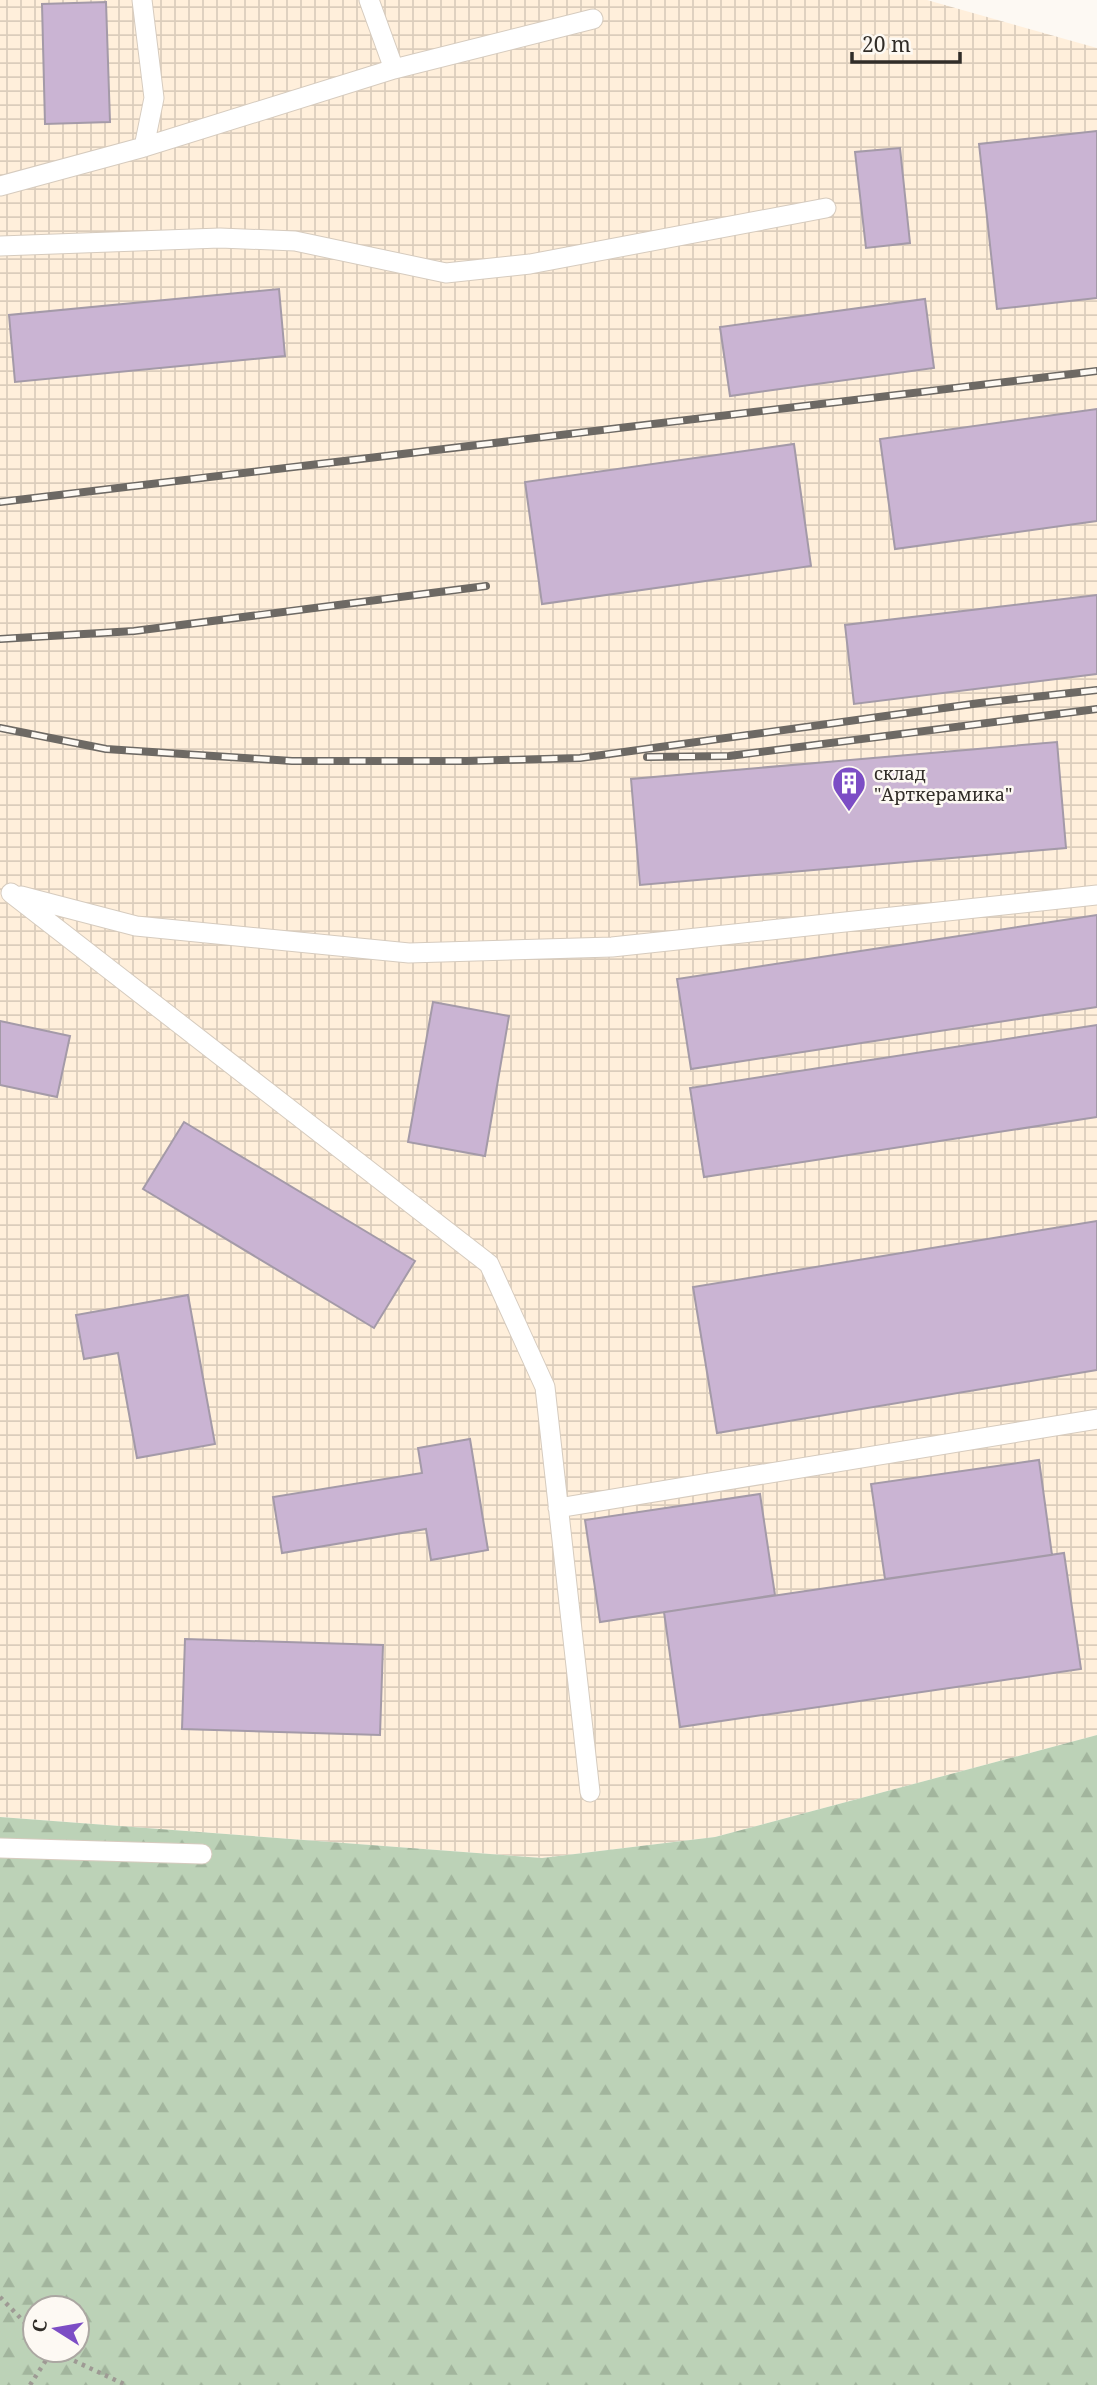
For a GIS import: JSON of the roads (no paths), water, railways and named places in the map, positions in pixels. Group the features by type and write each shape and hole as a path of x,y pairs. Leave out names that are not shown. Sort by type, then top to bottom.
{"lane":[{"path":"142,0 154,98 144,147"},
{"path":"369,0 394,69"},
{"path":"0,186 144,147 394,69 593,19"},
{"path":"0,246 220,237 295,241 446,273 530,264 826,208"},
{"path":"6,892 136,926 409,953 612,947 1097,895"},
{"path":"6,892 489,1264 545,1387 590,1792"},
{"path":"558,1508 1097,1419"},
{"path":"0,1848 202,1854"}],"railway":[{"path":"0,502 1097,371"},
{"path":"0,639 134,631 486,586"},
{"path":"0,728 106,749 292,761 580,758 980,703 1097,690"},
{"path":"647,757 729,756 1097,709"}],"place":[{"name":"склад \"Арткерамика\"","path":"849,813"}]}
